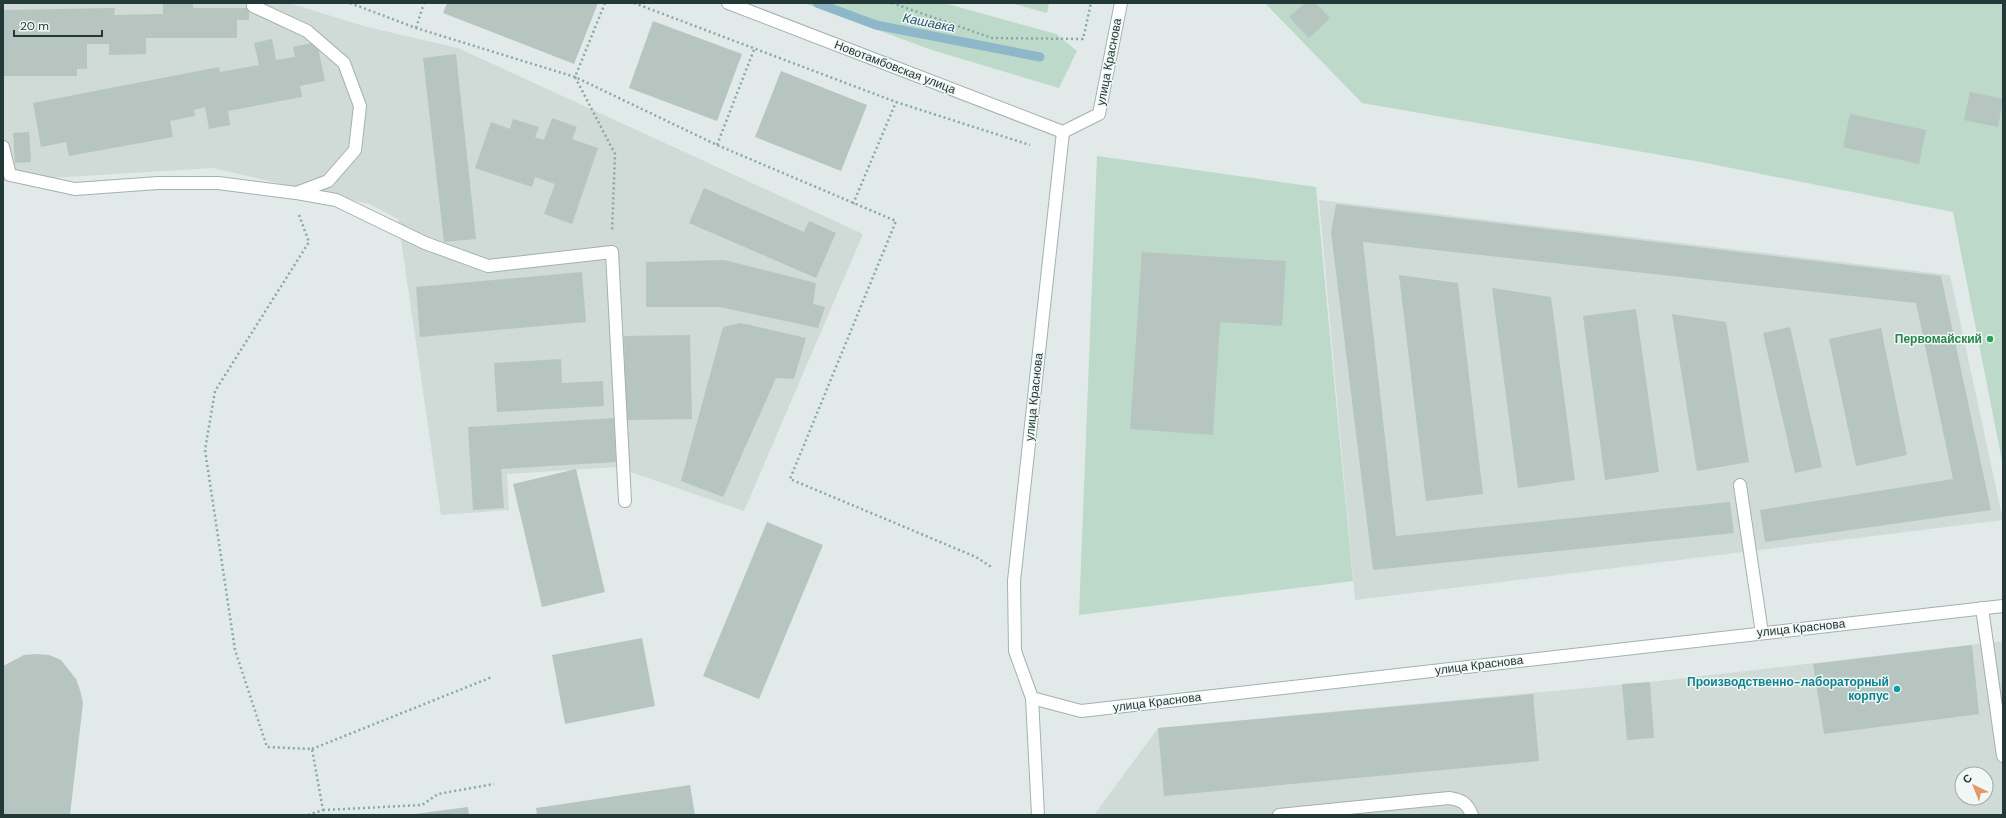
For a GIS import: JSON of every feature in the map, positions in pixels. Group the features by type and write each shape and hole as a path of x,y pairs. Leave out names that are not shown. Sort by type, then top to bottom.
{"street":[{"name":"Новотамбовская улица","path":"728,3 1063,132"},
{"name":"улица Краснова","path":"1121,3 1099,114 1063,132 1062,155 1014,581 1014,651 1032,698 1081,711 2003,606"},
{"path":"252,6 307,31 344,63 360,106 355,150 328,181 296,193"},
{"path":"3,147 10,175 75,189 158,183 218,184 296,193 336,200 425,244 488,266 612,252 625,501"},
{"path":"1740,485 1762,633"},
{"path":"1982,608 2003,756"},
{"path":"1032,698 1038,815"},
{"path":"1279,815 1449,798 1460,799 1468,805 1472,815"}],"path":[{"path":"350,3 416,28 575,77 717,145 896,221 790,479 976,557 1014,581"},
{"path":"416,28 424,3"},
{"path":"605,3 575,77 615,154 612,252"},
{"path":"634,3 755,47 896,102 1062,155"},
{"path":"892,3 992,38 1083,39 1090,3"},
{"path":"717,145 755,47"},
{"path":"853,204 896,102"},
{"path":"296,193 298,212 309,242 215,391 204,450 235,650 267,747 312,749 492,677"},
{"path":"312,749 322,810"},
{"path":"308,815 322,810 422,805 438,794 494,784"}],"shaded area":[{"path":"3,3 289,3 367,27 458,48 863,234 744,511 616,467 507,474 509,510 441,515 398,219 369,204 213,168 3,181"},
{"path":"1319,200 1950,275 2003,520 1355,600"},
{"path":"2003,641 2003,815 1094,815 1158,728 1650,682"}],"green space":[{"path":"804,3 944,3 1056,34 1077,51 1059,88 932,50"},
{"path":"1010,3 1049,3 1047,13"},
{"name":"Первомайский","path":"1265,3 2003,3 2003,466 1953,212 1701,162 1362,103"},
{"path":"1097,156 1316,187 1353,581 1079,615"}],"building":[{"path":"163,3 193,3 193,8 249,8 249,20 237,20 237,38 146,38 146,54 109,55 109,44 87,44 87,69 77,69 77,76 3,76 3,10 115,8 114,15 163,14"},
{"path":"447,3 598,3 574,64 443,13"},
{"path":"1305,3 1316,3 1330,18 1309,38 1289,17"},
{"path":"653,21 742,54 717,121 629,88"},
{"path":"272,39 276,60 295,57 293,47 317,42 325,81 300,86 302,97 228,111 230,125 209,129 205,107 194,110 195,116 170,121 173,137 69,156 66,142 41,147 33,103 219,67 220,72 259,65 254,43"},
{"path":"456,54 476,239 444,242 423,58"},
{"path":"781,71 867,105 841,171 755,137"},
{"path":"1970,92 2003,99 1998,127 1964,120"},
{"path":"1850,114 1926,130 1919,164 1843,147"},
{"path":"552,118 577,127 572,139 598,148 572,224 544,214 555,184 535,177 532,187 475,168 491,122 510,129 513,119 539,127 535,137 544,140"},
{"path":"29,132 31,162 15,163 13,133"},
{"path":"704,188 804,232 809,221 836,233 816,278 689,223"},
{"path":"1336,204 1941,276 1991,510 1765,542 1760,510 1953,479 1916,303 1363,242 1396,536 1730,502 1734,533 1373,570 1331,232"},
{"path":"1142,252 1286,261 1282,326 1220,322 1213,435 1130,429"},
{"path":"724,260 816,283 813,304 825,307 818,328 720,307 646,307 646,262"},
{"path":"582,272 586,322 420,337 416,287"},
{"path":"1399,275 1458,283 1483,494 1426,501"},
{"path":"1492,288 1551,297 1575,480 1518,488"},
{"path":"1636,309 1659,472 1605,480 1583,316"},
{"path":"1672,314 1726,322 1749,462 1697,471"},
{"path":"741,323 806,338 794,379 776,378 723,497 681,481 723,327"},
{"path":"1790,327 1822,467 1795,473 1763,333"},
{"path":"1881,328 1907,455 1856,466 1829,339"},
{"path":"690,335 692,419 626,420 624,336"},
{"path":"561,359 562,383 603,381 604,406 497,412 494,363"},
{"path":"614,418 616,462 501,469 504,508 473,510 468,427"},
{"path":"576,469 605,592 542,607 513,484"},
{"path":"767,522 823,545 759,699 703,676"},
{"path":"642,638 655,706 565,724 552,655"},
{"name":"Производственно-лабораторный корпус","path":"1972,645 1979,714 1824,734 1813,664"},
{"path":"24,655 49,655 61,660 76,679 83,703 70,815 3,815 3,666"},
{"path":"1650,682 1654,738 1627,740 1622,684"},
{"path":"1533,694 1539,761 1164,796 1158,728"},
{"path":"690,785 695,815 537,815 536,808"},
{"path":"468,807 469,815 415,815 415,814"}],"waterway":[{"name":"Кашавка","path":"817,3 876,25 1040,57"}],"place":[{"name":"Первомайский","path":"1990,339"},
{"name":"Производственно-лабораторный корпус","path":"1897,689"}]}
